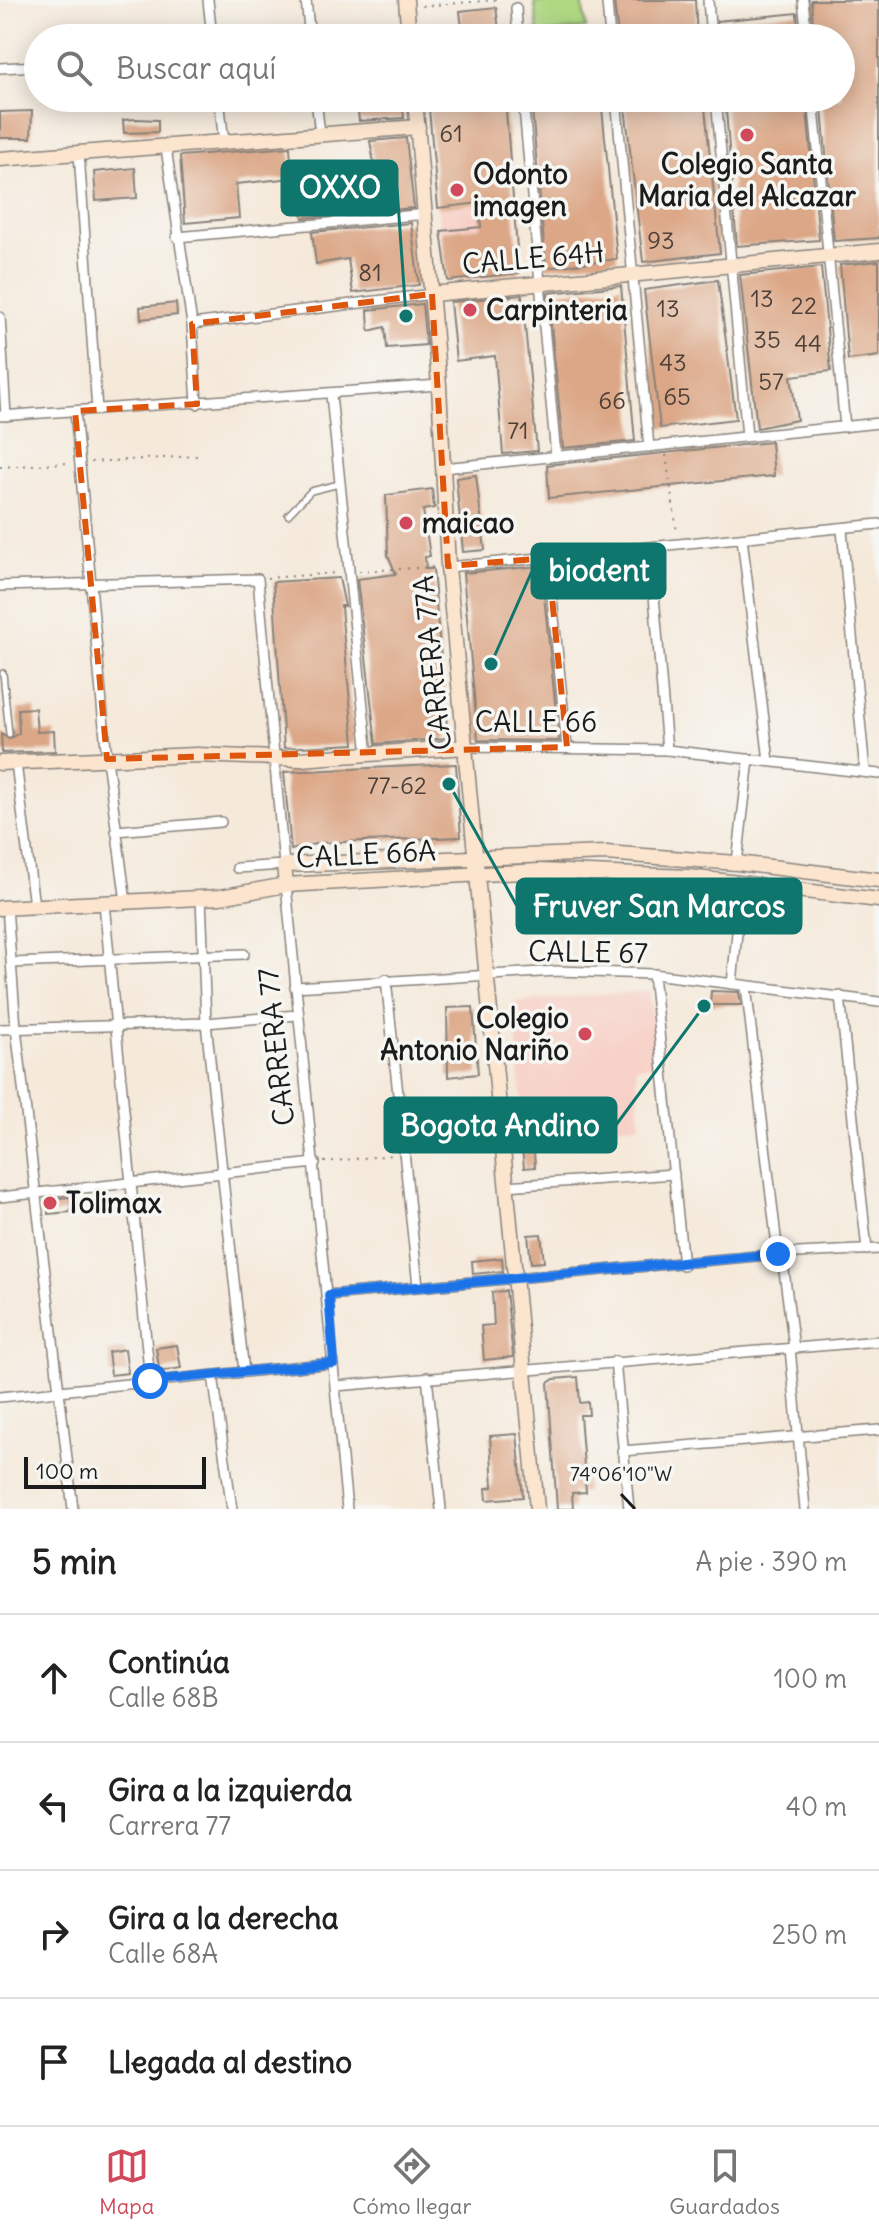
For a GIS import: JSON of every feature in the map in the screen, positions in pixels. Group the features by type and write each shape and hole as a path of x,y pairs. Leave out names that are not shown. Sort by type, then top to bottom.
{"street":[{"path":"208,0 211,24"},
{"path":"306,0 309,24"},
{"path":"708,0 710,24"},
{"path":"803,0 806,24"},
{"path":"410,24 412,3"},
{"path":"607,3 609,24"},
{"path":"516,8 517,24"},
{"path":"0,68 24,67"},
{"path":"221,112 224,143"},
{"path":"318,112 320,135"},
{"name":"CARRERA 77A","path":"416,112 439,385 448,567 537,1509"},
{"path":"524,112 556,456"},
{"path":"617,112 649,447"},
{"path":"717,112 747,436"},
{"path":"814,112 845,427"},
{"path":"0,159 418,127"},
{"path":"166,148 192,324 197,404"},
{"path":"79,154 97,410"},
{"path":"177,237 427,214"},
{"name":"CALLE 64H","path":"192,324 432,294 879,251"},
{"path":"0,317 3,416 439,385"},
{"path":"331,395 368,756"},
{"path":"75,411 107,759 126,902"},
{"path":"443,468 879,423"},
{"path":"448,567 879,524"},
{"path":"842,530 865,772"},
{"path":"742,538 769,761"},
{"path":"650,548 667,750"},
{"path":"548,558 567,747"},
{"name":"CARRERA 77","path":"91,584 258,579 297,1015 329,1295 347,1509"},
{"path":"0,586 91,584"},
{"name":"CALLE 66","path":"10,760 197,755 274,759 368,756 466,747 567,747 667,750 879,774"},
{"path":"737,863 749,759"},
{"path":"10,760 34,906"},
{"path":"116,831 221,822"},
{"name":"CALLE 66A","path":"237,868 475,855 606,853 737,863 879,880"},
{"name":"CALLE 66A","path":"4,907 201,898 286,885 594,871 742,882 879,900"},
{"path":"732,984 742,882"},
{"path":"201,898 206,1023 244,1372"},
{"path":"104,903 150,1381"},
{"path":"4,907 34,1193 73,1509"},
{"path":"12,963 244,954"},
{"name":"CALLE 67","path":"295,987 386,979 557,971 653,974 879,1002"},
{"path":"653,974 683,1265"},
{"path":"386,979 418,1286"},
{"path":"746,986 778,1254 784,1271 805,1509"},
{"path":"840,996 867,1250"},
{"path":"0,1029 206,1023 297,1015"},
{"path":"0,1197 315,1163"},
{"path":"506,1186 674,1174"},
{"path":"329,1295 778,1254 879,1249"},
{"path":"336,1386 879,1341"},
{"path":"615,1361 629,1509"},
{"path":"0,1397 334,1363"},
{"path":"213,1375 232,1509"},
{"path":"427,1377 441,1509"},
{"path":"622,1451 879,1430"}],"lane":[{"path":"288,515 311,491 340,484"},
{"path":"3,673 9,734"}],"path":[{"path":"412,3 496,0"},
{"path":"665,447 678,545"},
{"path":"0,467 197,456"}],"highlighted area":[{"path":"432,294 448,566 548,558 567,747 107,759 75,411 197,404 192,324"}],"shaded area":[{"path":"479,203 481,227 441,231 438,208"},
{"name":"Colegio Antonio Nariño","path":"650,991 656,1065 636,1067 640,1125 524,1134 514,1002"}],"green space":[{"path":"582,0 585,24 537,24 535,3"}],"building":[{"path":"614,0 695,0 696,24 617,24"},
{"path":"811,0 879,0 879,238 834,241 822,112 855,112 855,24 813,24"},
{"path":"496,7 498,24 461,24 460,11"},
{"path":"797,13 798,24 717,24 717,21"},
{"path":"0,112 32,112 31,138 0,138"},
{"path":"358,112 403,112 404,118 359,121"},
{"path":"429,112 506,112 519,273 448,281 441,231 481,227 479,203 438,208"},
{"path":"532,112 602,112 617,259 546,268"},
{"path":"626,112 705,112 720,253 643,262"},
{"path":"726,112 807,112 819,240 737,246"},
{"path":"123,120 158,120 158,132 124,133"},
{"path":"406,138 414,208 303,218 300,189 377,181 370,141"},
{"path":"290,147 292,178 236,184 239,218 185,223 180,156"},
{"path":"135,168 137,198 96,201 94,172"},
{"path":"411,223 419,285 353,293 348,259 316,264 312,232"},
{"path":"879,261 879,356 848,360 840,265"},
{"path":"821,267 831,371 791,376 797,420 757,428 740,275"},
{"path":"718,280 736,419 660,428 644,290"},
{"path":"621,286 635,441 563,448 548,293"},
{"path":"522,295 537,451 503,454 495,356 456,361 450,302"},
{"path":"176,303 177,315 141,319 140,307"},
{"path":"422,304 426,345 387,348 385,327 369,331 368,310"},
{"path":"771,442 774,476 549,498 547,465"},
{"path":"476,475 485,550 463,552 456,478"},
{"path":"432,489 434,508 423,510 430,556 425,557 426,569 433,569 448,738 376,744 357,579 396,574 388,555 386,495"},
{"path":"541,566 559,741 478,740 463,573"},
{"path":"339,578 345,606 341,606 354,744 284,748 273,582"},
{"path":"35,708 37,732 54,731 55,751 2,753 1,734 9,739 19,733 18,709"},
{"path":"456,764 461,837 319,843 291,850 284,772"},
{"path":"711,991 739,992 741,1005 710,1005"},
{"path":"473,1007 478,1074 448,1077 447,1008"},
{"path":"533,1138 535,1167 524,1168 521,1139"},
{"path":"70,1197 71,1212 48,1214 49,1199"},
{"path":"541,1234 544,1262 531,1263 528,1235"},
{"path":"502,1258 503,1271 473,1274 472,1261"},
{"path":"506,1291 513,1357 484,1360 481,1326 494,1325 492,1292"},
{"path":"177,1345 181,1368 164,1371 159,1368 156,1348"},
{"path":"125,1349 128,1373 111,1375 108,1352"},
{"path":"578,1377 580,1403 588,1402 589,1415 580,1415 586,1492 572,1493 573,1509 557,1509 548,1383 554,1379"},
{"path":"517,1434 523,1497 487,1500 486,1488 493,1487 490,1436"}],"place":[{"name":"Colegio Santa Maria del Alcazar","path":"747,135"},
{"name":"Odonto imagen","path":"457,190"},
{"name":"Carpinteria","path":"470,310"},
{"name":"OXXO","path":"406,316"},
{"name":"maicao","path":"406,523"},
{"name":"biodent","path":"491,664"},
{"name":"Fruver San Marcos","path":"449,784"},
{"name":"Bogota Andino","path":"704,1006"},
{"name":"Colegio Antonio Nariño","path":"585,1034"},
{"name":"Tolimax","path":"50,1203"}],"route":[{"path":"150,1381 334,1363 329,1295 778,1254"}]}
